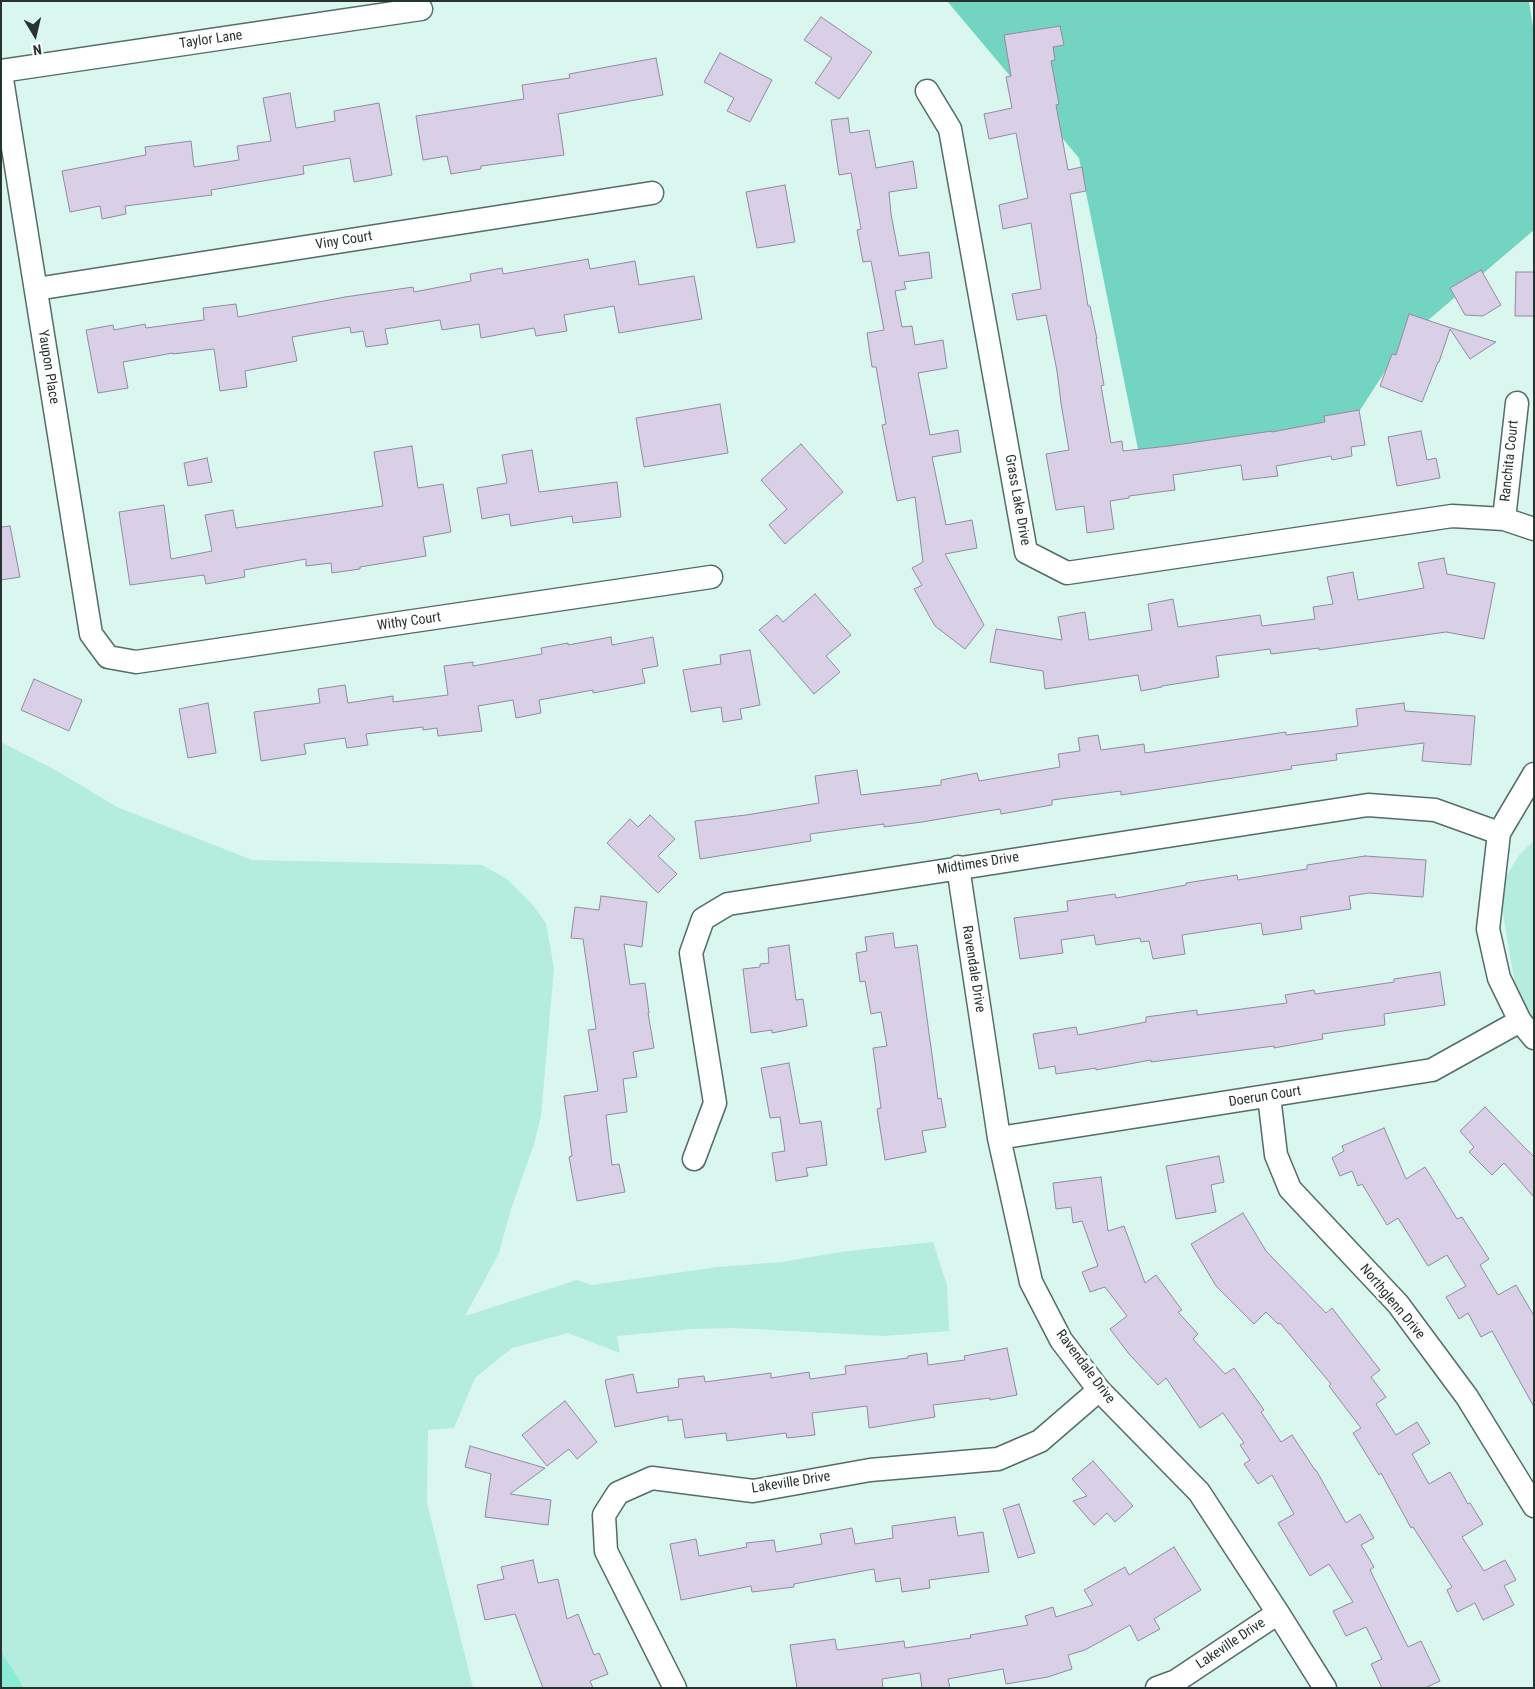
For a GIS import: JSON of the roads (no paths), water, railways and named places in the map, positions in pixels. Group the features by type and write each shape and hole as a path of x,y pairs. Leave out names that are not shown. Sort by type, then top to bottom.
{"street":[{"name":"Taylor Lane","path":"1,72 422,8"},
{"name":"Yaupon Place","path":"1,72 92,634 108,657"},
{"name":"Grass Lake Drive","path":"927,91 950,129 1026,552 1067,573 1452,516 1504,519 1534,529"},
{"name":"Viny Court","path":"36,289 652,193"},
{"name":"Ranchita Court","path":"1504,519 1516,403"},
{"name":"Withy Court","path":"108,657 136,662 711,577"},
{"path":"1534,774 1499,833 1488,929 1499,978 1520,1021 1534,1038"},
{"name":"Midtimes Drive","path":"694,1159 714,1104 691,953 703,919 728,904 1368,805 1435,810 1499,833"},
{"name":"Ravendale Drive","path":"958,867 998,1138 1031,1282 1061,1340 1099,1390 1198,1492 1325,1688"},
{"name":"Doerun Court","path":"998,1138 1432,1070 1520,1021"},
{"name":"Northglenn Drive","path":"1269,1096 1276,1155 1290,1189 1398,1304 1467,1396 1534,1506"},
{"name":"Lakeville Drive","path":"675,1688 606,1551 604,1515 618,1493 652,1478 752,1492 870,1470 998,1459 1040,1441 1099,1390"},
{"name":"Lakeville Drive","path":"1157,1688 1176,1681 1278,1613"}]}
